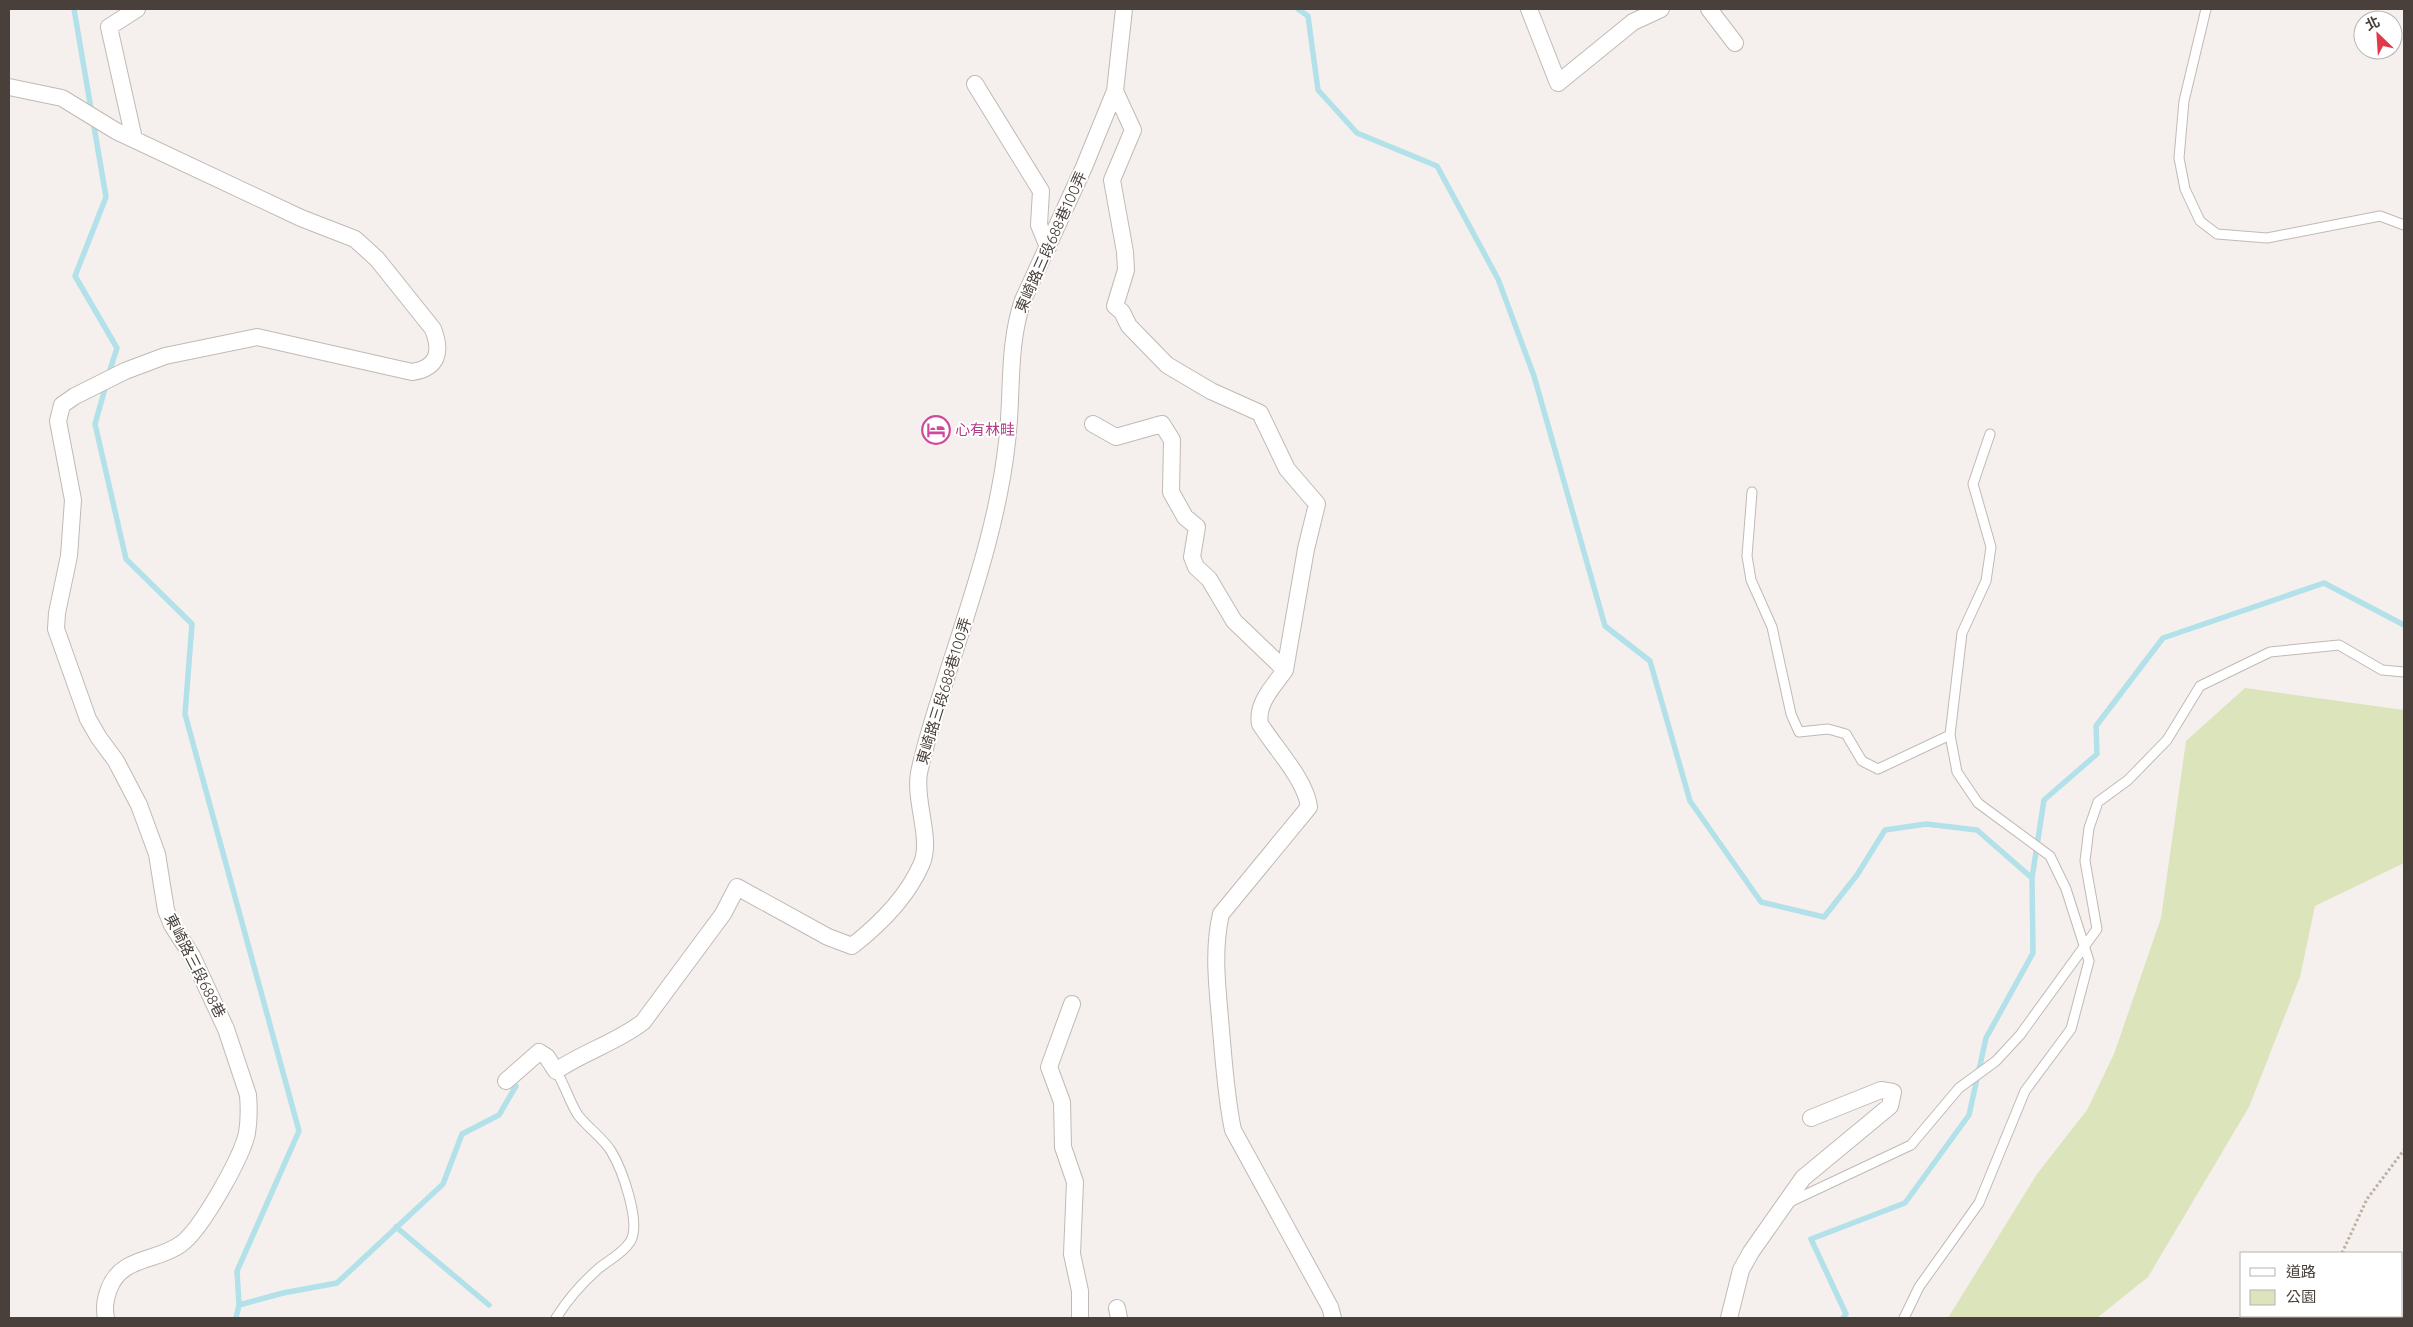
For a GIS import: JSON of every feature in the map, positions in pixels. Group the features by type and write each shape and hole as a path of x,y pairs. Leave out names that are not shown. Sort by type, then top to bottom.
{"street":[{"path":"134,139 109,27 137,9"},
{"name":"東崎路三段688巷100弄","path":"556,1071 592,1050 627,1034 643,1022 723,914 737,887 828,937 852,946 875,928 915,876 923,861 925,850 918,796 919,775 930,729 992,531 1008,441 1010,366 1014,329 1023,300 1084,167 1115,91 1124,9"},
{"path":"1529,9 1558,83 1633,22 1661,9"},
{"path":"1709,9 1736,43"},
{"path":"975,84 1041,192 1039,225 1048,247"},
{"path":"9,87 62,98 93,118 134,139"},
{"path":"1115,91 1133,130 1112,180 1125,252 1126,270 1115,306 1122,312 1129,326 1168,365 1211,391 1260,414 1287,469 1317,504 1306,549 1285,670 1268,692 1258,716 1260,724 1302,782 1307,794 1309,807 1221,914 1217,929 1217,975 1228,1105 1232,1130 1330,1307 1334,1318"},
{"name":"東崎路三段688巷","path":"106,1318 104,1306 111,1286 121,1270 132,1263 182,1244 212,1202 239,1154 247,1133 248,1095 226,1029 192,956 172,925 166,910 157,854 139,805 116,760 99,738 88,719 56,629 57,613 69,556 73,500 58,422 62,405 125,371 165,356 257,336 412,372 424,370 432,365 438,342 433,329 377,258 355,239 300,218 134,139"},
{"path":"1093,424 1116,437 1162,424 1172,440 1171,492 1185,518 1197,527 1192,557 1196,567 1210,579 1234,621 1285,670"},
{"path":"1072,1004 1050,1067 1062,1102 1063,1147 1075,1182 1072,1254 1080,1291 1080,1318"},
{"path":"506,1081 539,1052 547,1057 556,1071"},
{"path":"1729,1318 1741,1270 1750,1252 1783,1205 1803,1178 1890,1106 1893,1092 1881,1090 1811,1118"}],"lane":[{"path":"2206,9 2184,101 2179,158 2185,189 2200,221 2218,234 2266,238 2380,216 2404,225"},
{"path":"1904,1318 1919,1287 1979,1203 2026,1090 2071,1029 2088,961 2066,889 2050,856 1978,803 1957,772 1950,735 1962,633 1986,580 1991,548 1973,484 1990,434"},
{"path":"1752,492 1747,556 1751,580 1772,627 1791,714 1799,732 1828,729 1846,734 1862,761 1878,770 1950,735"},
{"path":"1783,1205 1911,1145 1959,1088 1996,1061 2020,1035 2097,929 2085,861 2089,828 2098,802 2128,780 2167,740 2200,686 2270,652 2339,645 2382,670 2404,672"},
{"path":"556,1071 580,1118 606,1144 618,1163 627,1188 633,1230 631,1240 622,1252 584,1281 569,1298 556,1318"}],"path":[{"path":"2342,1252 2367,1199 2404,1150"}],"green space":[{"path":"2245,688 2404,710 2404,863 2315,906 2300,977 2249,1107 2148,1277 2097,1318 1948,1318 2037,1174 2087,1110 2114,1054 2161,918 2186,741"}],"waterway":[{"path":"74,9 106,197 75,276 117,348 108,376"},
{"path":"1298,9 1308,16 1318,90 1357,133 1437,166 1498,279 1534,376 1605,626 1650,661 1690,801 1761,902 1824,917 1857,875 1885,830 1926,824 1977,830 2032,878"},
{"path":"106,385 95,424 126,559 192,624 185,714 299,1131 237,1271 239,1305 236,1318"},
{"path":"1843,1318 1846,1314 1811,1239 1905,1203 1969,1115 1986,1038 2033,953 2032,878 2044,800 2097,754 2096,726 2163,638 2324,583 2404,625"},
{"path":"239,1305 283,1293 337,1283 443,1184 462,1134 499,1115 516,1086"},
{"path":"396,1227 489,1305"}],"place":[{"name":"心有林畦","path":"936,430"}]}
